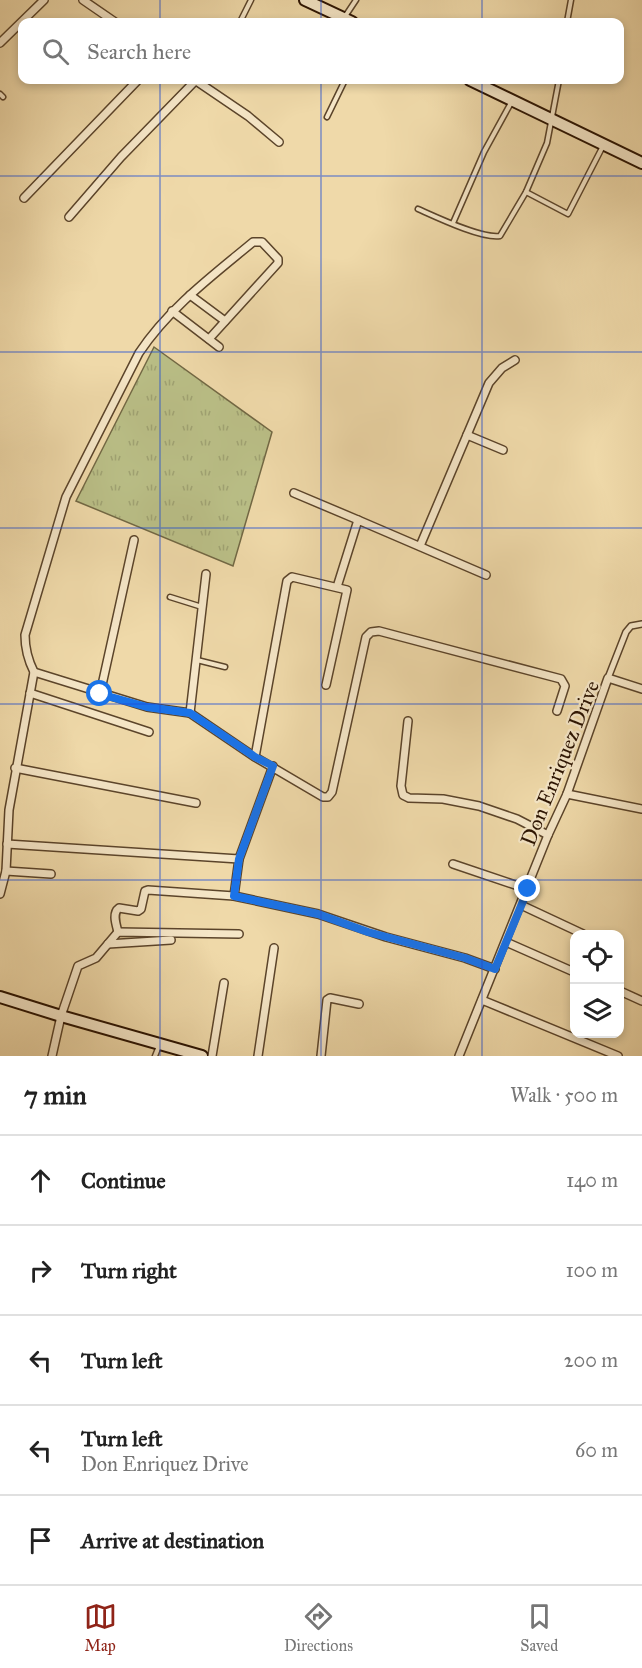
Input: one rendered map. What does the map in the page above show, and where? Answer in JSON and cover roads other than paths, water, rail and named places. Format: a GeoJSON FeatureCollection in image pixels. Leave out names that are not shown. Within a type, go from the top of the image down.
{"type":"FeatureCollection","features":[{"type":"Feature","properties":{"kind":"main road"},"geometry":{"type":"LineString","coordinates":[[305,0],[344,18]]}},
{"type":"Feature","properties":{"kind":"main road"},"geometry":{"type":"LineString","coordinates":[[478,84],[642,162]]}},
{"type":"Feature","properties":{"kind":"main road"},"geometry":{"type":"LineString","coordinates":[[0,997],[61,1016],[157,1051],[202,1056]]}},
{"type":"Feature","properties":{"kind":"street"},"geometry":{"type":"LineString","coordinates":[[26,18],[44,0]]}},
{"type":"Feature","properties":{"kind":"street"},"geometry":{"type":"LineString","coordinates":[[83,0],[109,18]]}},
{"type":"Feature","properties":{"kind":"street"},"geometry":{"type":"LineString","coordinates":[[0,44],[18,26]]}},
{"type":"Feature","properties":{"kind":"street"},"geometry":{"type":"LineString","coordinates":[[24,198],[134,84]]}},
{"type":"Feature","properties":{"kind":"street"},"geometry":{"type":"LineString","coordinates":[[69,217],[121,157],[191,84]]}},
{"type":"Feature","properties":{"kind":"street"},"geometry":{"type":"LineString","coordinates":[[201,84],[248,116],[279,142]]}},
{"type":"Feature","properties":{"kind":"street"},"geometry":{"type":"LineString","coordinates":[[0,894],[6,871],[9,810],[15,768],[34,672],[25,646],[25,635],[66,497],[139,353],[151,336],[172,311],[190,295],[253,242],[262,242],[278,259],[278,264],[209,339]]}},
{"type":"Feature","properties":{"kind":"street"},"geometry":{"type":"LineString","coordinates":[[190,295],[225,321]]}},
{"type":"Feature","properties":{"kind":"street"},"geometry":{"type":"LineString","coordinates":[[172,311],[219,347]]}},
{"type":"Feature","properties":{"kind":"street"},"geometry":{"type":"LineString","coordinates":[[420,546],[489,383],[502,368],[515,360]]}},
{"type":"Feature","properties":{"kind":"street"},"geometry":{"type":"LineString","coordinates":[[466,435],[503,450]]}},
{"type":"Feature","properties":{"kind":"street"},"geometry":{"type":"LineString","coordinates":[[294,493],[486,575]]}},
{"type":"Feature","properties":{"kind":"street"},"geometry":{"type":"LineString","coordinates":[[337,587],[358,520]]}},
{"type":"Feature","properties":{"kind":"street"},"geometry":{"type":"LineString","coordinates":[[100,694],[134,540]]}},
{"type":"Feature","properties":{"kind":"street"},"geometry":{"type":"LineString","coordinates":[[190,713],[207,574]]}},
{"type":"Feature","properties":{"kind":"street"},"geometry":{"type":"LineString","coordinates":[[255,757],[287,581],[292,577],[345,588],[347,593],[326,685]]}},
{"type":"Feature","properties":{"kind":"street"},"geometry":{"type":"LineString","coordinates":[[608,678],[626,632],[631,626],[642,624]]}},
{"type":"Feature","properties":{"kind":"street"},"geometry":{"type":"LineString","coordinates":[[34,672],[147,707],[190,713],[255,757],[323,797],[331,795],[366,637],[371,632],[379,631],[561,679],[565,686],[557,711]]}},
{"type":"Feature","properties":{"kind":"street","name":"Don Enriquez Drive"},"geometry":{"type":"LineString","coordinates":[[459,1056],[548,835],[567,794],[608,678],[642,688]]}},
{"type":"Feature","properties":{"kind":"street"},"geometry":{"type":"LineString","coordinates":[[30,693],[149,732]]}},
{"type":"Feature","properties":{"kind":"street"},"geometry":{"type":"LineString","coordinates":[[408,721],[401,786],[403,795],[409,798],[443,800],[479,806],[517,819],[548,835]]}},
{"type":"Feature","properties":{"kind":"street"},"geometry":{"type":"LineString","coordinates":[[234,896],[239,859],[273,766]]}},
{"type":"Feature","properties":{"kind":"street"},"geometry":{"type":"LineString","coordinates":[[15,768],[196,803]]}},
{"type":"Feature","properties":{"kind":"street"},"geometry":{"type":"LineString","coordinates":[[567,794],[642,809]]}},
{"type":"Feature","properties":{"kind":"street"},"geometry":{"type":"LineString","coordinates":[[7,843],[239,859]]}},
{"type":"Feature","properties":{"kind":"street"},"geometry":{"type":"LineString","coordinates":[[453,864],[528,889]]}},
{"type":"Feature","properties":{"kind":"street"},"geometry":{"type":"LineString","coordinates":[[6,871],[51,874]]}},
{"type":"Feature","properties":{"kind":"street"},"geometry":{"type":"LineString","coordinates":[[52,1056],[61,1016],[78,966],[93,961],[117,932],[116,910],[119,908],[138,911],[141,909],[145,891],[148,890],[234,896],[318,914],[368,932],[465,958],[495,969]]}},
{"type":"Feature","properties":{"kind":"street"},"geometry":{"type":"LineString","coordinates":[[521,905],[575,930]]}},
{"type":"Feature","properties":{"kind":"street"},"geometry":{"type":"LineString","coordinates":[[117,932],[239,934]]}},
{"type":"Feature","properties":{"kind":"street"},"geometry":{"type":"LineString","coordinates":[[108,944],[171,940]]}},
{"type":"Feature","properties":{"kind":"street"},"geometry":{"type":"LineString","coordinates":[[506,942],[570,970]]}},
{"type":"Feature","properties":{"kind":"street"},"geometry":{"type":"LineString","coordinates":[[258,1056],[273,948]]}},
{"type":"Feature","properties":{"kind":"street"},"geometry":{"type":"LineString","coordinates":[[212,1056],[224,983]]}},
{"type":"Feature","properties":{"kind":"street"},"geometry":{"type":"LineString","coordinates":[[624,993],[642,1001]]}},
{"type":"Feature","properties":{"kind":"street"},"geometry":{"type":"LineString","coordinates":[[321,1056],[327,1000],[330,998],[359,1004]]}},
{"type":"Feature","properties":{"kind":"street"},"geometry":{"type":"LineString","coordinates":[[482,1000],[618,1056]]}},
{"type":"Feature","properties":{"kind":"lane"},"geometry":{"type":"LineString","coordinates":[[242,18],[250,0]]}},
{"type":"Feature","properties":{"kind":"lane"},"geometry":{"type":"LineString","coordinates":[[349,18],[356,0]]}},
{"type":"Feature","properties":{"kind":"lane"},"geometry":{"type":"LineString","coordinates":[[568,18],[571,0]]}},
{"type":"Feature","properties":{"kind":"lane"},"geometry":{"type":"LineString","coordinates":[[327,117],[343,84]]}},
{"type":"Feature","properties":{"kind":"lane"},"geometry":{"type":"LineString","coordinates":[[418,209],[494,237],[500,236],[526,192],[548,143],[558,84]]}},
{"type":"Feature","properties":{"kind":"lane"},"geometry":{"type":"LineString","coordinates":[[453,223],[484,152],[512,100]]}},
{"type":"Feature","properties":{"kind":"lane"},"geometry":{"type":"LineString","coordinates":[[526,192],[568,214],[603,145]]}},
{"type":"Feature","properties":{"kind":"lane"},"geometry":{"type":"LineString","coordinates":[[170,597],[202,607]]}},
{"type":"Feature","properties":{"kind":"lane"},"geometry":{"type":"LineString","coordinates":[[196,660],[225,668]]}}]}
